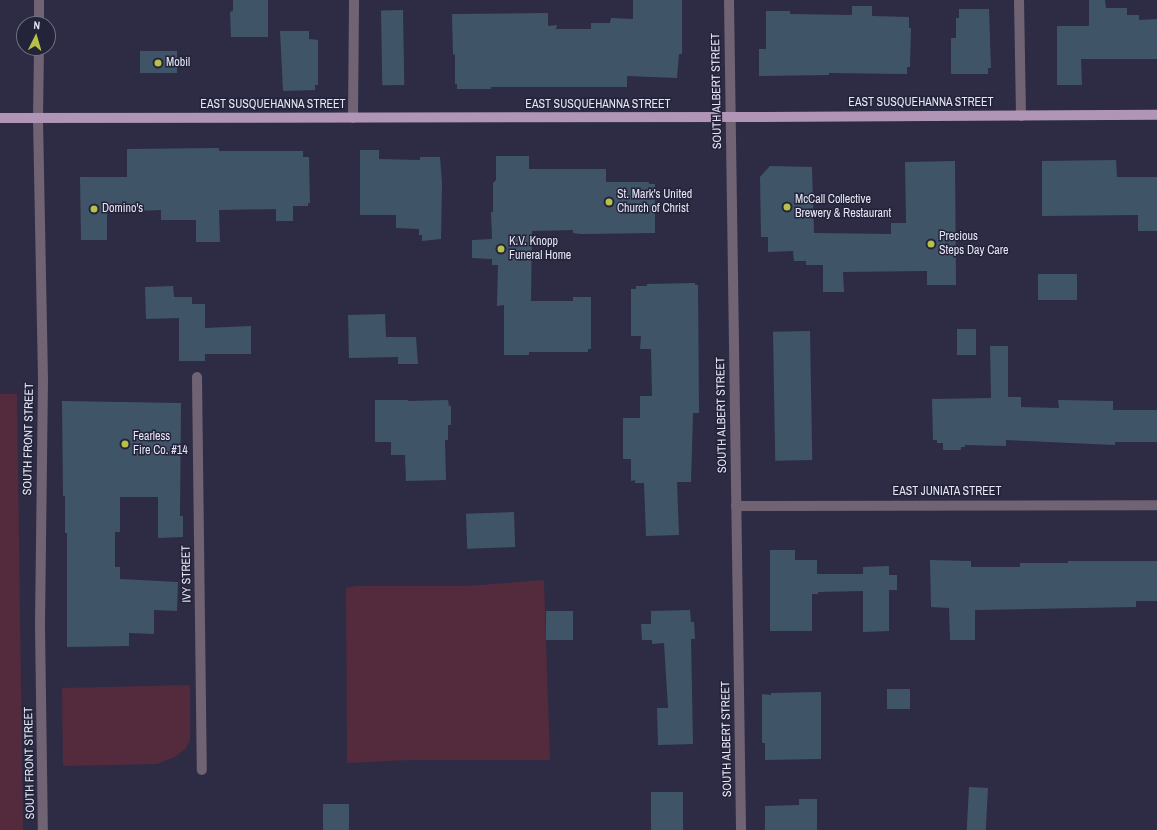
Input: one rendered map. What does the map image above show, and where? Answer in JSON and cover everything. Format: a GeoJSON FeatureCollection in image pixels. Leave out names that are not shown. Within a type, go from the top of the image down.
{"type":"FeatureCollection","features":[{"type":"Feature","properties":{"kind":"main road","name":"EAST SUSQUEHANNA STREET"},"geometry":{"type":"LineString","coordinates":[[0,118],[1157,115]]}},
{"type":"Feature","properties":{"kind":"street"},"geometry":{"type":"LineString","coordinates":[[39,0],[39,16]]}},
{"type":"Feature","properties":{"kind":"street"},"geometry":{"type":"LineString","coordinates":[[353,118],[354,0]]}},
{"type":"Feature","properties":{"kind":"street","name":"SOUTH ALBERT STREET"},"geometry":{"type":"LineString","coordinates":[[729,0],[741,830]]}},
{"type":"Feature","properties":{"kind":"street"},"geometry":{"type":"LineString","coordinates":[[1019,0],[1021,116]]}},
{"type":"Feature","properties":{"kind":"street","name":"SOUTH FRONT STREET"},"geometry":{"type":"LineString","coordinates":[[39,56],[38,119],[43,379],[40,625],[43,830]]}},
{"type":"Feature","properties":{"kind":"street","name":"IVY STREET"},"geometry":{"type":"LineString","coordinates":[[197,377],[202,770]]}},
{"type":"Feature","properties":{"kind":"street","name":"EAST JUNIATA STREET"},"geometry":{"type":"LineString","coordinates":[[736,506],[1157,505]]}},
{"type":"Feature","properties":{"kind":"shaded area"},"geometry":{"type":"Polygon","coordinates":[[[0,394],[17,394],[23,830],[0,830],[0,394]]]}},
{"type":"Feature","properties":{"kind":"shaded area"},"geometry":{"type":"Polygon","coordinates":[[[544,580],[550,760],[410,760],[347,763],[346,588],[356,586],[467,586],[544,580]]]}},
{"type":"Feature","properties":{"kind":"shaded area"},"geometry":{"type":"Polygon","coordinates":[[[190,685],[190,741],[186,748],[175,757],[157,764],[63,766],[62,688],[190,685]]]}},
{"type":"Feature","properties":{"kind":"building"},"geometry":{"type":"Polygon","coordinates":[[[233,0],[268,0],[268,37],[231,37],[230,12],[233,11],[233,0]]]}},
{"type":"Feature","properties":{"kind":"building"},"geometry":{"type":"Polygon","coordinates":[[[633,0],[682,0],[682,54],[679,54],[677,78],[627,76],[627,87],[491,87],[491,89],[457,89],[457,84],[455,84],[455,54],[453,55],[452,14],[548,13],[548,26],[557,25],[556,29],[591,29],[591,23],[610,23],[611,18],[633,19],[633,0]]]}},
{"type":"Feature","properties":{"kind":"building"},"geometry":{"type":"Polygon","coordinates":[[[1089,0],[1105,0],[1106,8],[1127,8],[1127,15],[1139,15],[1139,20],[1157,19],[1157,59],[1081,59],[1082,85],[1057,85],[1057,26],[1089,26],[1089,0]]]}},
{"type":"Feature","properties":{"kind":"building"},"geometry":{"type":"Polygon","coordinates":[[[852,6],[872,6],[872,16],[909,17],[909,28],[911,28],[910,67],[907,67],[907,74],[829,73],[829,75],[759,76],[759,49],[766,49],[766,11],[790,11],[790,14],[852,15],[852,6]]]}},
{"type":"Feature","properties":{"kind":"building"},"geometry":{"type":"Polygon","coordinates":[[[959,9],[989,9],[991,68],[988,68],[988,74],[951,74],[951,38],[956,38],[956,18],[959,18],[959,9]]]}},
{"type":"Feature","properties":{"kind":"building"},"geometry":{"type":"Polygon","coordinates":[[[381,10],[403,10],[404,85],[382,85],[381,10]]]}},
{"type":"Feature","properties":{"kind":"building"},"geometry":{"type":"Polygon","coordinates":[[[280,31],[309,31],[309,39],[318,40],[318,85],[315,85],[315,90],[283,91],[280,31]]]}},
{"type":"Feature","properties":{"kind":"building","name":"Mobil"},"geometry":{"type":"Polygon","coordinates":[[[140,51],[177,51],[177,73],[140,73],[140,51]]]}},
{"type":"Feature","properties":{"kind":"building"},"geometry":{"type":"Polygon","coordinates":[[[219,148],[219,151],[303,151],[303,157],[309,157],[310,203],[308,203],[308,206],[293,206],[293,221],[276,221],[276,209],[219,210],[220,242],[196,242],[196,220],[161,220],[161,210],[107,212],[107,240],[81,240],[80,177],[127,177],[127,149],[219,148]]]}},
{"type":"Feature","properties":{"kind":"building"},"geometry":{"type":"Polygon","coordinates":[[[360,150],[379,150],[379,159],[420,160],[420,157],[440,157],[442,183],[441,239],[422,241],[422,235],[419,235],[419,229],[396,228],[396,215],[360,215],[360,150]]]}},
{"type":"Feature","properties":{"kind":"building"},"geometry":{"type":"Polygon","coordinates":[[[496,156],[529,156],[529,169],[606,169],[606,182],[649,182],[649,184],[655,184],[655,233],[581,234],[573,233],[573,230],[532,231],[531,301],[573,301],[573,297],[591,297],[591,349],[588,349],[588,352],[529,352],[529,355],[504,355],[504,305],[497,306],[498,265],[492,265],[492,259],[472,258],[472,240],[492,239],[491,212],[493,212],[493,183],[496,180],[496,156]]]}},
{"type":"Feature","properties":{"kind":"building"},"geometry":{"type":"Polygon","coordinates":[[[1116,160],[1117,177],[1157,177],[1157,231],[1138,231],[1138,215],[1042,216],[1042,161],[1116,160]]]}},
{"type":"Feature","properties":{"kind":"building"},"geometry":{"type":"Polygon","coordinates":[[[955,161],[956,285],[927,285],[927,271],[843,272],[844,292],[823,292],[823,265],[806,265],[806,261],[794,261],[793,251],[768,252],[768,237],[761,237],[760,177],[770,166],[812,167],[814,233],[891,234],[891,223],[906,223],[905,162],[955,161]]]}},
{"type":"Feature","properties":{"kind":"building"},"geometry":{"type":"Polygon","coordinates":[[[1038,274],[1077,274],[1077,300],[1038,300],[1038,274]]]}},
{"type":"Feature","properties":{"kind":"building"},"geometry":{"type":"Polygon","coordinates":[[[695,283],[695,285],[698,285],[699,413],[693,413],[691,482],[677,482],[679,535],[646,536],[644,483],[635,483],[635,480],[631,481],[631,459],[623,459],[623,418],[640,418],[640,396],[652,396],[651,349],[640,349],[641,336],[631,336],[631,289],[636,289],[636,286],[647,286],[647,284],[695,283]]]}},
{"type":"Feature","properties":{"kind":"building"},"geometry":{"type":"Polygon","coordinates":[[[173,286],[174,297],[192,297],[192,304],[205,304],[205,328],[251,326],[251,354],[205,354],[205,361],[179,361],[179,318],[146,319],[145,287],[173,286]]]}},
{"type":"Feature","properties":{"kind":"building"},"geometry":{"type":"Polygon","coordinates":[[[385,314],[386,337],[416,337],[418,364],[398,364],[398,357],[349,358],[348,315],[385,314]]]}},
{"type":"Feature","properties":{"kind":"building"},"geometry":{"type":"Polygon","coordinates":[[[957,329],[976,329],[976,355],[957,355],[957,329]]]}},
{"type":"Feature","properties":{"kind":"building"},"geometry":{"type":"Polygon","coordinates":[[[810,331],[812,460],[775,461],[773,332],[810,331]]]}},
{"type":"Feature","properties":{"kind":"building"},"geometry":{"type":"Polygon","coordinates":[[[990,346],[1008,346],[1008,397],[1021,397],[1021,407],[1059,408],[1058,400],[1113,401],[1113,410],[1157,410],[1157,442],[1115,442],[1115,445],[1006,440],[1006,446],[965,445],[965,447],[961,447],[961,450],[943,450],[943,443],[937,443],[937,440],[933,440],[932,399],[991,398],[990,346]]]}},
{"type":"Feature","properties":{"kind":"building"},"geometry":{"type":"Polygon","coordinates":[[[375,400],[448,400],[449,406],[451,406],[451,425],[448,425],[448,440],[445,440],[446,480],[406,481],[405,455],[391,455],[391,442],[375,442],[375,400]]]}},
{"type":"Feature","properties":{"kind":"building"},"geometry":{"type":"Polygon","coordinates":[[[62,401],[181,403],[180,516],[183,516],[183,537],[158,538],[158,497],[120,497],[120,532],[115,532],[115,567],[120,567],[120,579],[178,582],[177,611],[154,610],[154,634],[129,633],[129,646],[67,647],[67,533],[65,533],[65,496],[63,496],[62,401]]]}},
{"type":"Feature","properties":{"kind":"building"},"geometry":{"type":"Polygon","coordinates":[[[514,512],[515,547],[467,549],[466,514],[514,512]]]}},
{"type":"Feature","properties":{"kind":"building"},"geometry":{"type":"Polygon","coordinates":[[[770,550],[795,550],[795,560],[817,560],[817,574],[863,574],[863,567],[889,566],[889,575],[897,575],[897,590],[889,590],[889,631],[863,632],[863,591],[818,592],[818,594],[812,594],[812,631],[770,631],[770,550]]]}},
{"type":"Feature","properties":{"kind":"building"},"geometry":{"type":"Polygon","coordinates":[[[930,560],[971,561],[971,567],[1020,567],[1020,563],[1068,563],[1068,561],[1157,561],[1157,601],[1136,601],[1136,607],[975,610],[975,640],[950,640],[949,608],[931,607],[930,560]]]}},
{"type":"Feature","properties":{"kind":"building"},"geometry":{"type":"Polygon","coordinates":[[[690,610],[691,622],[694,622],[695,639],[691,639],[693,744],[658,745],[657,708],[668,708],[664,643],[652,644],[652,640],[642,640],[641,624],[651,624],[651,611],[690,610]]]}},
{"type":"Feature","properties":{"kind":"building"},"geometry":{"type":"Polygon","coordinates":[[[546,611],[573,611],[573,640],[546,640],[546,611]]]}},
{"type":"Feature","properties":{"kind":"building"},"geometry":{"type":"Polygon","coordinates":[[[887,689],[910,689],[910,709],[887,709],[887,689]]]}},
{"type":"Feature","properties":{"kind":"building"},"geometry":{"type":"Polygon","coordinates":[[[821,692],[821,759],[765,760],[765,743],[762,743],[762,694],[771,695],[771,693],[821,692]]]}},
{"type":"Feature","properties":{"kind":"building"},"geometry":{"type":"Polygon","coordinates":[[[969,787],[988,788],[986,830],[967,830],[969,787]]]}},
{"type":"Feature","properties":{"kind":"building"},"geometry":{"type":"Polygon","coordinates":[[[651,792],[683,792],[683,830],[651,830],[651,792]]]}},
{"type":"Feature","properties":{"kind":"building"},"geometry":{"type":"Polygon","coordinates":[[[799,799],[817,799],[817,830],[765,830],[765,806],[799,805],[799,799]]]}},
{"type":"Feature","properties":{"kind":"building"},"geometry":{"type":"Polygon","coordinates":[[[323,804],[349,804],[349,830],[323,830],[323,804]]]}},
{"type":"Feature","properties":{"kind":"place","name":"Mobil"},"geometry":{"type":"Point","coordinates":[158,63]}},
{"type":"Feature","properties":{"kind":"place","name":"St. Mark's United Church of Christ"},"geometry":{"type":"Point","coordinates":[609,202]}},
{"type":"Feature","properties":{"kind":"place","name":"McCall Collective Brewery & Restaurant"},"geometry":{"type":"Point","coordinates":[787,207]}},
{"type":"Feature","properties":{"kind":"place","name":"Domino's"},"geometry":{"type":"Point","coordinates":[94,209]}},
{"type":"Feature","properties":{"kind":"place","name":"Precious Steps Day Care"},"geometry":{"type":"Point","coordinates":[931,244]}},
{"type":"Feature","properties":{"kind":"place","name":"K.V. Knopp Funeral Home"},"geometry":{"type":"Point","coordinates":[501,249]}},
{"type":"Feature","properties":{"kind":"place","name":"Fearless Fire Co. #14"},"geometry":{"type":"Point","coordinates":[125,444]}}]}
